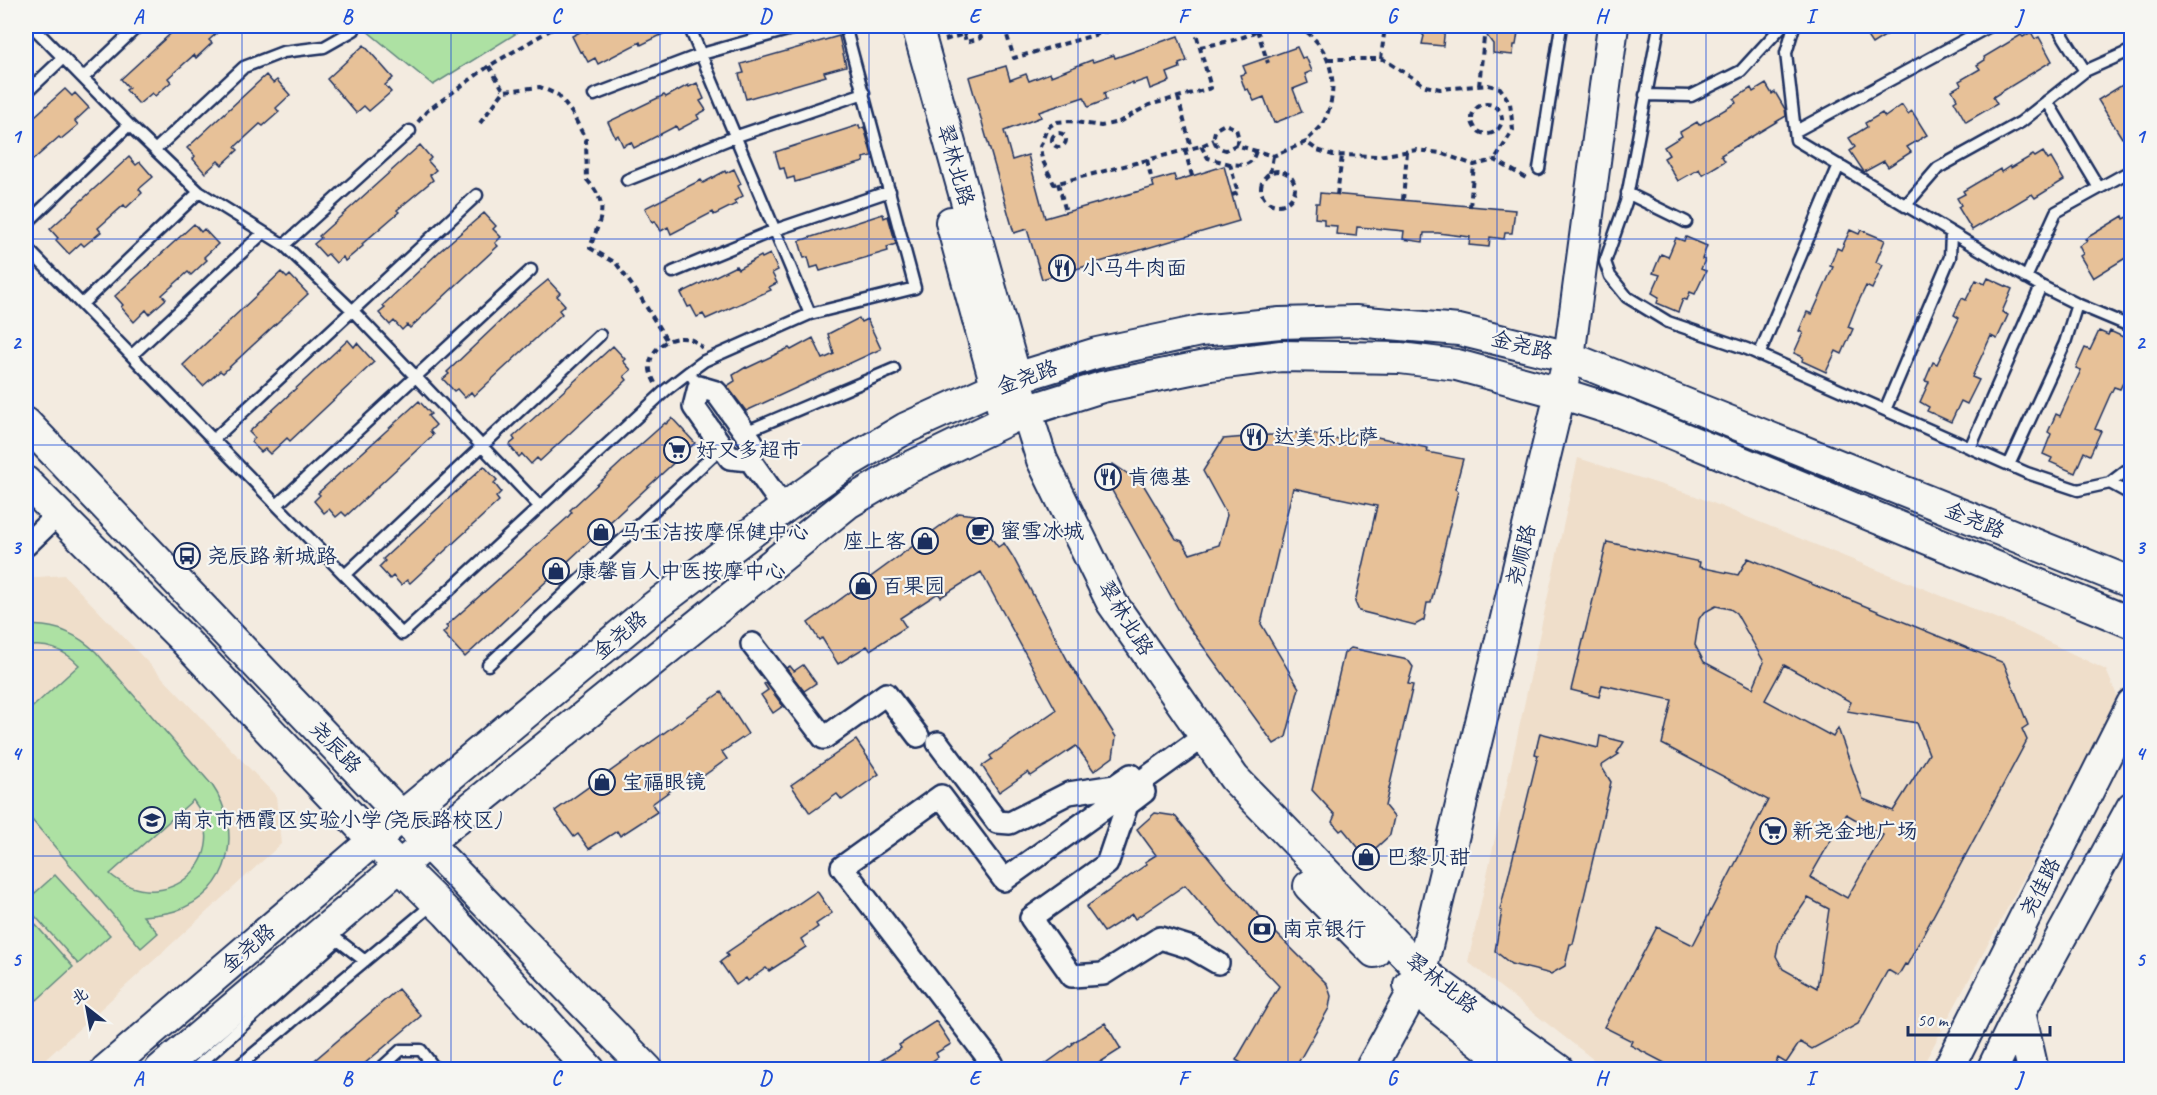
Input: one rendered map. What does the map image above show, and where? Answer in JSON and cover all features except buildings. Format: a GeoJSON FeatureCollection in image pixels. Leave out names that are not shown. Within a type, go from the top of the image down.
{"type":"FeatureCollection","features":[{"type":"Feature","properties":{"kind":"main road","name":"翠林北路"},"geometry":{"type":"LineString","coordinates":[[895,26],[1006,383],[1053,525],[1102,617],[1234,804],[1342,921],[1417,980],[1515,1070]]}},
{"type":"Feature","properties":{"kind":"main road","name":"翠林北路"},"geometry":{"type":"LineString","coordinates":[[917,26],[1006,383]]}},
{"type":"Feature","properties":{"kind":"main road","name":"尧顺路"},"geometry":{"type":"LineString","coordinates":[[1370,1070],[1417,980],[1569,357],[1612,26]]}},
{"type":"Feature","properties":{"kind":"main road","name":"金尧路"},"geometry":{"type":"LineString","coordinates":[[106,1070],[402,816],[651,609],[784,508],[850,461],[906,428],[1006,383],[1097,353],[1200,331],[1280,323],[1355,321],[1459,330],[1569,357],[2132,583]]}},
{"type":"Feature","properties":{"kind":"main road","name":"金尧路"},"geometry":{"type":"LineString","coordinates":[[159,1070],[427,843],[848,503],[906,470],[1017,416],[1102,387],[1210,365],[1281,356],[1401,358],[1445,363],[1560,393],[1620,412],[2132,623]]}},
{"type":"Feature","properties":{"kind":"main road","name":"翠林北路"},"geometry":{"type":"LineString","coordinates":[[1017,416],[1042,460],[1113,603],[1241,786],[1417,980],[1559,1070]]}},
{"type":"Feature","properties":{"kind":"main road","name":"尧辰路"},"geometry":{"type":"LineString","coordinates":[[26,423],[427,843],[648,1070]]}},
{"type":"Feature","properties":{"kind":"main road","name":"尧辰路"},"geometry":{"type":"LineString","coordinates":[[26,482],[184,640],[374,841],[436,901],[590,1070]]}},
{"type":"Feature","properties":{"kind":"main road","name":"尧佳路"},"geometry":{"type":"LineString","coordinates":[[1948,1070],[2132,704]]}},
{"type":"Feature","properties":{"kind":"main road","name":"尧佳路"},"geometry":{"type":"LineString","coordinates":[[1992,1070],[2020,1012],[2132,807]]}},
{"type":"Feature","properties":{"kind":"main road"},"geometry":{"type":"LineString","coordinates":[[2020,1012],[2033,1070]]}},
{"type":"Feature","properties":{"kind":"street"},"geometry":{"type":"LineString","coordinates":[[750,460],[730,458],[722,447],[694,407],[694,380],[717,392],[752,442],[750,460],[784,508]]}},
{"type":"Feature","properties":{"kind":"street"},"geometry":{"type":"LineString","coordinates":[[26,545],[57,515]]}},
{"type":"Feature","properties":{"kind":"street"},"geometry":{"type":"LineString","coordinates":[[753,644],[824,738],[886,694],[928,739],[997,822],[1010,823],[1069,793],[1115,786],[1192,745]]}},
{"type":"Feature","properties":{"kind":"street"},"geometry":{"type":"LineString","coordinates":[[1192,745],[1127,805],[1107,864],[1031,918],[1072,976],[1104,975],[1160,938],[1192,948],[1218,963]]}},
{"type":"Feature","properties":{"kind":"street"},"geometry":{"type":"LineString","coordinates":[[983,1070],[992,1063],[842,867],[941,796],[1004,880],[1192,745]]}},
{"type":"Feature","properties":{"kind":"lane"},"geometry":{"type":"LineString","coordinates":[[32,26],[129,125],[199,192],[284,245],[352,310],[539,506]]}},
{"type":"Feature","properties":{"kind":"lane"},"geometry":{"type":"LineString","coordinates":[[83,78],[138,26]]}},
{"type":"Feature","properties":{"kind":"lane"},"geometry":{"type":"LineString","coordinates":[[689,26],[810,314]]}},
{"type":"Feature","properties":{"kind":"lane"},"geometry":{"type":"LineString","coordinates":[[594,96],[702,54],[802,26]]}},
{"type":"Feature","properties":{"kind":"lane"},"geometry":{"type":"LineString","coordinates":[[26,246],[402,634],[666,390],[694,380],[704,361],[810,314],[915,288],[844,26]]}},
{"type":"Feature","properties":{"kind":"lane"},"geometry":{"type":"LineString","coordinates":[[1539,169],[1561,26]]}},
{"type":"Feature","properties":{"kind":"lane"},"geometry":{"type":"LineString","coordinates":[[1659,26],[1627,193],[1605,262],[1610,276],[1627,297],[1668,322],[1759,355],[2009,465],[2078,490],[2110,483],[2132,466]]}},
{"type":"Feature","properties":{"kind":"lane"},"geometry":{"type":"LineString","coordinates":[[1645,95],[1691,96],[1741,71],[1782,26]]}},
{"type":"Feature","properties":{"kind":"lane"},"geometry":{"type":"LineString","coordinates":[[1794,26],[1786,53],[1796,140],[2026,278],[2077,304],[2132,327]]}},
{"type":"Feature","properties":{"kind":"lane"},"geometry":{"type":"LineString","coordinates":[[1796,131],[1976,29],[1990,26]]}},
{"type":"Feature","properties":{"kind":"lane"},"geometry":{"type":"LineString","coordinates":[[2057,26],[2085,71]]}},
{"type":"Feature","properties":{"kind":"lane"},"geometry":{"type":"LineString","coordinates":[[155,150],[244,67],[283,52],[324,47],[354,30]]}},
{"type":"Feature","properties":{"kind":"lane"},"geometry":{"type":"LineString","coordinates":[[1905,206],[1938,168],[2021,122],[2085,71],[2132,50]]}},
{"type":"Feature","properties":{"kind":"lane"},"geometry":{"type":"LineString","coordinates":[[26,93],[63,58]]}},
{"type":"Feature","properties":{"kind":"lane"},"geometry":{"type":"LineString","coordinates":[[627,180],[737,136],[864,93]]}},
{"type":"Feature","properties":{"kind":"lane"},"geometry":{"type":"LineString","coordinates":[[2047,101],[2099,188]]}},
{"type":"Feature","properties":{"kind":"lane"},"geometry":{"type":"LineString","coordinates":[[26,224],[129,125]]}},
{"type":"Feature","properties":{"kind":"lane"},"geometry":{"type":"LineString","coordinates":[[284,245],[410,131]]}},
{"type":"Feature","properties":{"kind":"lane"},"geometry":{"type":"LineString","coordinates":[[1759,355],[1839,165]]}},
{"type":"Feature","properties":{"kind":"lane"},"geometry":{"type":"LineString","coordinates":[[2026,278],[2056,212],[2132,170]]}},
{"type":"Feature","properties":{"kind":"lane"},"geometry":{"type":"LineString","coordinates":[[673,272],[775,230],[890,191]]}},
{"type":"Feature","properties":{"kind":"lane"},"geometry":{"type":"LineString","coordinates":[[82,304],[199,192]]}},
{"type":"Feature","properties":{"kind":"lane"},"geometry":{"type":"LineString","coordinates":[[1627,193],[1686,222]]}},
{"type":"Feature","properties":{"kind":"lane"},"geometry":{"type":"LineString","coordinates":[[213,440],[477,195]]}},
{"type":"Feature","properties":{"kind":"lane"},"geometry":{"type":"LineString","coordinates":[[132,355],[262,233]]}},
{"type":"Feature","properties":{"kind":"lane"},"geometry":{"type":"LineString","coordinates":[[1885,410],[1950,257],[1952,234]]}},
{"type":"Feature","properties":{"kind":"lane"},"geometry":{"type":"LineString","coordinates":[[278,504],[531,270]]}},
{"type":"Feature","properties":{"kind":"lane"},"geometry":{"type":"LineString","coordinates":[[1970,448],[2041,286]]}},
{"type":"Feature","properties":{"kind":"lane"},"geometry":{"type":"LineString","coordinates":[[2009,465],[2065,343],[2077,304]]}},
{"type":"Feature","properties":{"kind":"lane"},"geometry":{"type":"LineString","coordinates":[[345,575],[600,335]]}},
{"type":"Feature","properties":{"kind":"lane"},"geometry":{"type":"LineString","coordinates":[[745,432],[894,369]]}},
{"type":"Feature","properties":{"kind":"lane"},"geometry":{"type":"LineString","coordinates":[[488,665],[722,447]]}},
{"type":"Feature","properties":{"kind":"lane"},"geometry":{"type":"LineString","coordinates":[[2110,483],[2132,495]]}},
{"type":"Feature","properties":{"kind":"lane"},"geometry":{"type":"LineString","coordinates":[[234,1070],[436,901]]}},
{"type":"Feature","properties":{"kind":"lane"},"geometry":{"type":"LineString","coordinates":[[193,1070],[338,940],[365,960]]}},
{"type":"Feature","properties":{"kind":"lane"},"geometry":{"type":"LineString","coordinates":[[379,1070],[401,1050],[421,1050],[436,1070]]}},
{"type":"Feature","properties":{"kind":"path"},"geometry":{"type":"LineString","coordinates":[[964,34],[966,42],[981,38],[978,27],[988,26]]}},
{"type":"Feature","properties":{"kind":"path"},"geometry":{"type":"LineString","coordinates":[[1004,26],[1014,58],[1126,26]]}},
{"type":"Feature","properties":{"kind":"path"},"geometry":{"type":"LineString","coordinates":[[1194,26],[1211,88],[1149,105],[1119,122],[1101,126],[1069,121],[1056,122],[1047,128],[1040,147],[1042,159],[1054,184],[1201,146],[1214,140]]}},
{"type":"Feature","properties":{"kind":"path"},"geometry":{"type":"LineString","coordinates":[[1200,48],[1240,37],[1261,26]]}},
{"type":"Feature","properties":{"kind":"path"},"geometry":{"type":"LineString","coordinates":[[1236,145],[1238,134],[1231,125],[1220,126],[1213,135],[1216,146],[1226,150],[1236,145],[1273,156],[1306,142],[1321,127],[1331,105],[1333,93],[1328,59],[1310,32],[1298,26]]}},
{"type":"Feature","properties":{"kind":"path"},"geometry":{"type":"LineString","coordinates":[[1381,59],[1386,26]]}},
{"type":"Feature","properties":{"kind":"path"},"geometry":{"type":"LineString","coordinates":[[1479,86],[1485,28]]}},
{"type":"Feature","properties":{"kind":"path"},"geometry":{"type":"LineString","coordinates":[[410,131],[427,111],[489,66],[552,29]]}},
{"type":"Feature","properties":{"kind":"path"},"geometry":{"type":"LineString","coordinates":[[1257,30],[1268,63]]}},
{"type":"Feature","properties":{"kind":"path"},"geometry":{"type":"LineString","coordinates":[[1328,59],[1381,59],[1403,70],[1426,86],[1440,89],[1488,85],[1500,88],[1510,103],[1513,130],[1495,160]]}},
{"type":"Feature","properties":{"kind":"path"},"geometry":{"type":"LineString","coordinates":[[489,66],[504,91]]}},
{"type":"Feature","properties":{"kind":"path"},"geometry":{"type":"LineString","coordinates":[[480,123],[504,91],[540,87],[558,95],[572,113],[586,141],[587,180],[598,192],[603,206],[590,248],[616,263],[667,341]]}},
{"type":"Feature","properties":{"kind":"path"},"geometry":{"type":"LineString","coordinates":[[1178,97],[1191,148]]}},
{"type":"Feature","properties":{"kind":"path"},"geometry":{"type":"LineString","coordinates":[[1485,104],[1497,107],[1503,117],[1500,129],[1489,135],[1478,132],[1472,122],[1475,110],[1485,104]]}},
{"type":"Feature","properties":{"kind":"path"},"geometry":{"type":"LineString","coordinates":[[1503,117],[1512,117]]}},
{"type":"Feature","properties":{"kind":"path"},"geometry":{"type":"LineString","coordinates":[[1046,132],[1053,137]]}},
{"type":"Feature","properties":{"kind":"path"},"geometry":{"type":"LineString","coordinates":[[1306,142],[1317,150],[1342,156],[1378,156],[1417,150],[1441,153],[1474,165],[1495,160],[1526,178],[1539,169]]}},
{"type":"Feature","properties":{"kind":"path"},"geometry":{"type":"LineString","coordinates":[[1201,146],[1208,158],[1230,164],[1248,164],[1253,160],[1256,151]]}},
{"type":"Feature","properties":{"kind":"path"},"geometry":{"type":"LineString","coordinates":[[1185,150],[1192,176]]}},
{"type":"Feature","properties":{"kind":"path"},"geometry":{"type":"LineString","coordinates":[[1403,200],[1407,152]]}},
{"type":"Feature","properties":{"kind":"path"},"geometry":{"type":"LineString","coordinates":[[1270,173],[1276,170],[1283,171],[1293,179],[1295,192],[1287,203],[1274,204],[1263,196],[1261,183],[1270,173],[1273,156]]}},
{"type":"Feature","properties":{"kind":"path"},"geometry":{"type":"LineString","coordinates":[[1337,195],[1342,156]]}},
{"type":"Feature","properties":{"kind":"path"},"geometry":{"type":"LineString","coordinates":[[1147,160],[1152,181]]}},
{"type":"Feature","properties":{"kind":"path"},"geometry":{"type":"LineString","coordinates":[[1230,164],[1238,193],[1232,195]]}},
{"type":"Feature","properties":{"kind":"path"},"geometry":{"type":"LineString","coordinates":[[1470,207],[1474,165]]}},
{"type":"Feature","properties":{"kind":"path"},"geometry":{"type":"LineString","coordinates":[[1058,183],[1066,212]]}},
{"type":"Feature","properties":{"kind":"path"},"geometry":{"type":"LineString","coordinates":[[666,390],[655,382],[650,369],[651,358],[667,341],[679,337],[690,339],[703,350],[704,361]]}},
{"type":"Feature","properties":{"kind":"shaded area","name":"新尧金地广场"},"geometry":{"type":"Polygon","coordinates":[[[1578,458],[1693,495],[2011,624],[2106,670],[2119,700],[1921,1069],[1611,1069],[1598,1063],[1468,962],[1578,458]]]}},
{"type":"Feature","properties":{"kind":"shaded area","name":"南京市栖霞区实验小学(尧辰路校区)"},"geometry":{"type":"Polygon","coordinates":[[[64,575],[276,796],[281,844],[35,1069],[26,1070],[26,578],[64,575]]]}},
{"type":"Feature","properties":{"kind":"green space"},"geometry":{"type":"Polygon","coordinates":[[[361,26],[528,26],[433,85],[361,26]]]}},
{"type":"Feature","properties":{"kind":"green space"},"geometry":{"type":"Polygon","coordinates":[[[36,625],[64,631],[88,645],[212,785],[222,803],[229,840],[227,858],[220,875],[209,890],[194,902],[175,911],[143,916],[158,933],[141,948],[26,813],[26,713],[79,665],[68,655],[55,649],[41,646],[26,647],[26,626],[36,625]],[[193,800],[110,874],[131,887],[152,890],[172,886],[189,876],[201,861],[206,842],[204,821],[193,800]]]}},
{"type":"Feature","properties":{"kind":"green space"},"geometry":{"type":"Polygon","coordinates":[[[55,875],[110,935],[78,964],[26,906],[26,901],[55,875]]]}},
{"type":"Feature","properties":{"kind":"green space"},"geometry":{"type":"Polygon","coordinates":[[[26,914],[73,967],[37,1000],[26,987],[26,914]]]}},
{"type":"Feature","properties":{"kind":"place","name":"小马牛肉面"},"geometry":{"type":"Point","coordinates":[1062,268]}},
{"type":"Feature","properties":{"kind":"place","name":"达美乐比萨"},"geometry":{"type":"Point","coordinates":[1254,437]}},
{"type":"Feature","properties":{"kind":"place","name":"好又多超市"},"geometry":{"type":"Point","coordinates":[677,450]}},
{"type":"Feature","properties":{"kind":"place","name":"肯德基"},"geometry":{"type":"Point","coordinates":[1108,477]}},
{"type":"Feature","properties":{"kind":"place","name":"蜜雪冰城"},"geometry":{"type":"Point","coordinates":[980,531]}},
{"type":"Feature","properties":{"kind":"place","name":"马玉洁按摩保健中心"},"geometry":{"type":"Point","coordinates":[601,532]}},
{"type":"Feature","properties":{"kind":"place","name":"座上客"},"geometry":{"type":"Point","coordinates":[925,541]}},
{"type":"Feature","properties":{"kind":"place","name":"尧辰路·新城路"},"geometry":{"type":"Point","coordinates":[187,556]}},
{"type":"Feature","properties":{"kind":"place","name":"康馨盲人中医按摩中心"},"geometry":{"type":"Point","coordinates":[556,571]}},
{"type":"Feature","properties":{"kind":"place","name":"百果园"},"geometry":{"type":"Point","coordinates":[863,586]}},
{"type":"Feature","properties":{"kind":"place","name":"宝福眼镜"},"geometry":{"type":"Point","coordinates":[602,782]}},
{"type":"Feature","properties":{"kind":"place","name":"南京市栖霞区实验小学(尧辰路校区)"},"geometry":{"type":"Point","coordinates":[152,820]}},
{"type":"Feature","properties":{"kind":"place","name":"新尧金地广场"},"geometry":{"type":"Point","coordinates":[1773,831]}},
{"type":"Feature","properties":{"kind":"place","name":"巴黎贝甜"},"geometry":{"type":"Point","coordinates":[1366,857]}},
{"type":"Feature","properties":{"kind":"place","name":"南京银行"},"geometry":{"type":"Point","coordinates":[1262,929]}}]}
